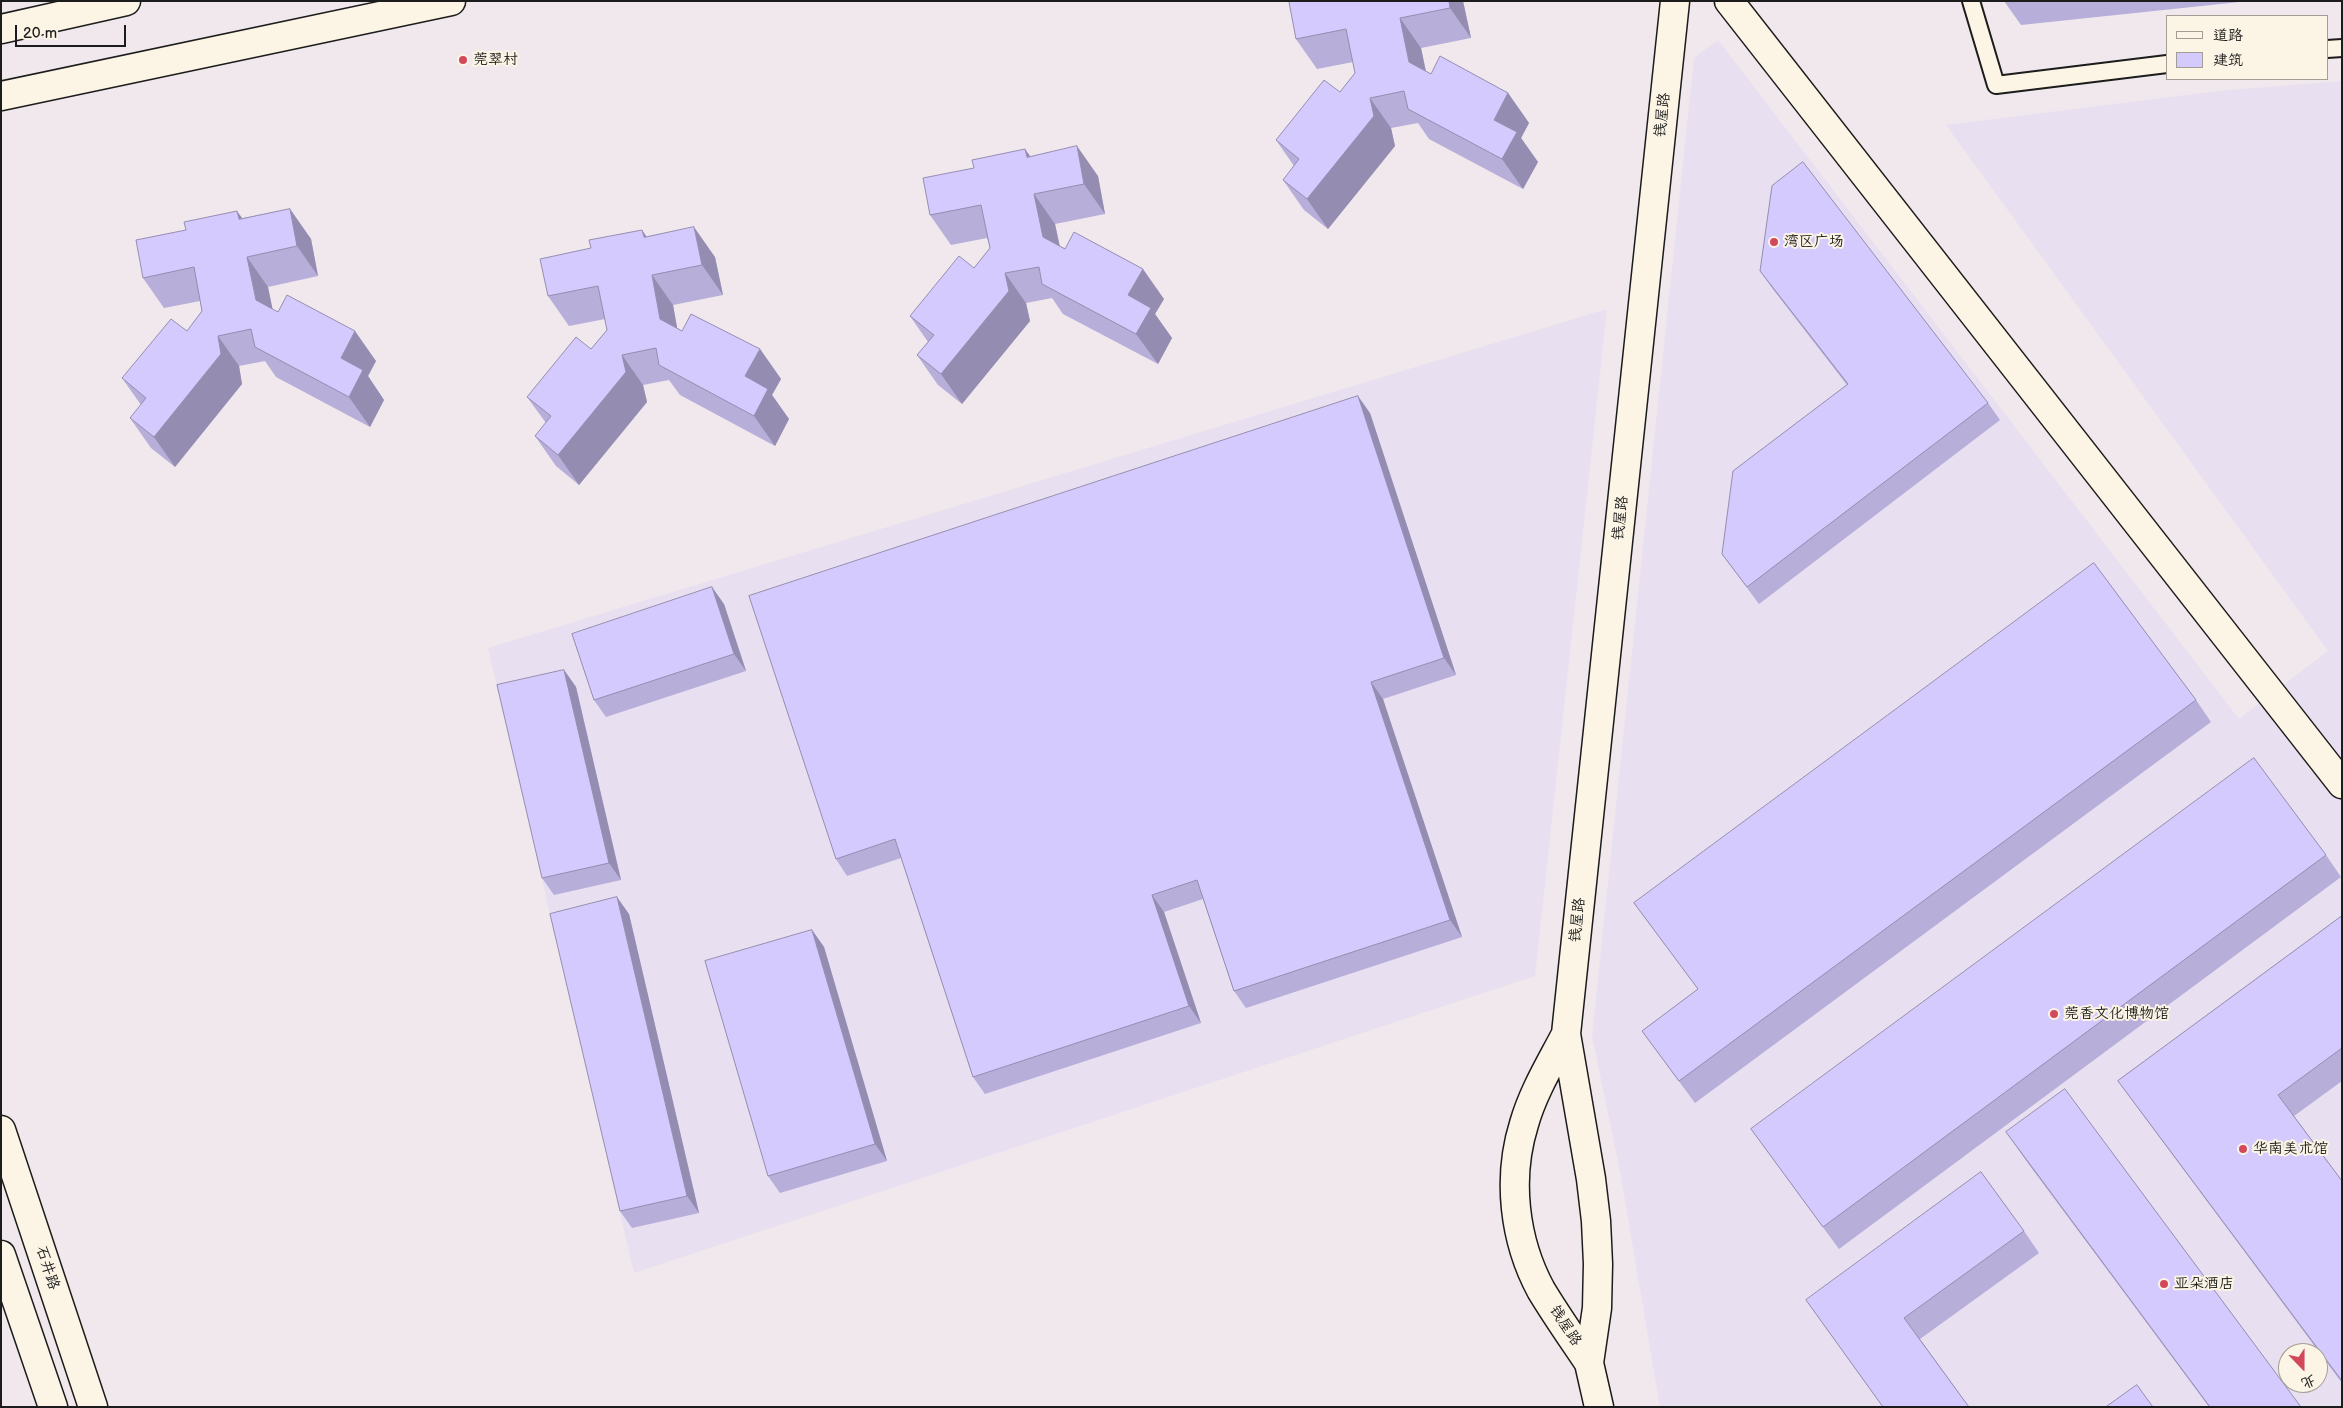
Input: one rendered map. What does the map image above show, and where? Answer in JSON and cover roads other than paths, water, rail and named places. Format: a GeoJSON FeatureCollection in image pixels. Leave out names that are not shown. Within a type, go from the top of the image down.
{"type":"FeatureCollection","features":[{"type":"Feature","properties":{"kind":"street"},"geometry":{"type":"LineString","coordinates":[[1,29],[126,1]]}},
{"type":"Feature","properties":{"kind":"street"},"geometry":{"type":"LineString","coordinates":[[1,96],[452,1]]}},
{"type":"Feature","properties":{"kind":"street","name":"钱屋路"},"geometry":{"type":"LineString","coordinates":[[1599,1407],[1590,1363],[1597,1308],[1598,1264],[1596,1221],[1591,1179],[1566,1034],[1675,1]]}},
{"type":"Feature","properties":{"kind":"street"},"geometry":{"type":"LineString","coordinates":[[1729,1],[2342,784]]}},
{"type":"Feature","properties":{"kind":"street","name":"钱屋路"},"geometry":{"type":"LineString","coordinates":[[1566,1034],[1536,1092],[1524,1124],[1517,1157],[1515,1192],[1518,1225],[1527,1259],[1541,1290],[1590,1363]]}},
{"type":"Feature","properties":{"kind":"street","name":"石井路"},"geometry":{"type":"LineString","coordinates":[[1,1130],[93,1407]]}},
{"type":"Feature","properties":{"kind":"street"},"geometry":{"type":"LineString","coordinates":[[1,1255],[52,1407]]}},
{"type":"Feature","properties":{"kind":"lane"},"geometry":{"type":"LineString","coordinates":[[1971,1],[1996,85],[2166,64]]}},
{"type":"Feature","properties":{"kind":"lane"},"geometry":{"type":"LineString","coordinates":[[2328,49],[2342,48]]}},
{"type":"Feature","properties":{"kind":"place","name":"莞翠村"},"geometry":{"type":"Point","coordinates":[463,60]}},
{"type":"Feature","properties":{"kind":"place","name":"湾区广场"},"geometry":{"type":"Point","coordinates":[1774,242]}},
{"type":"Feature","properties":{"kind":"place","name":"莞香文化博物馆"},"geometry":{"type":"Point","coordinates":[2054,1014]}},
{"type":"Feature","properties":{"kind":"place","name":"华南美术馆"},"geometry":{"type":"Point","coordinates":[2243,1149]}},
{"type":"Feature","properties":{"kind":"place","name":"亚朵酒店"},"geometry":{"type":"Point","coordinates":[2164,1284]}}]}
